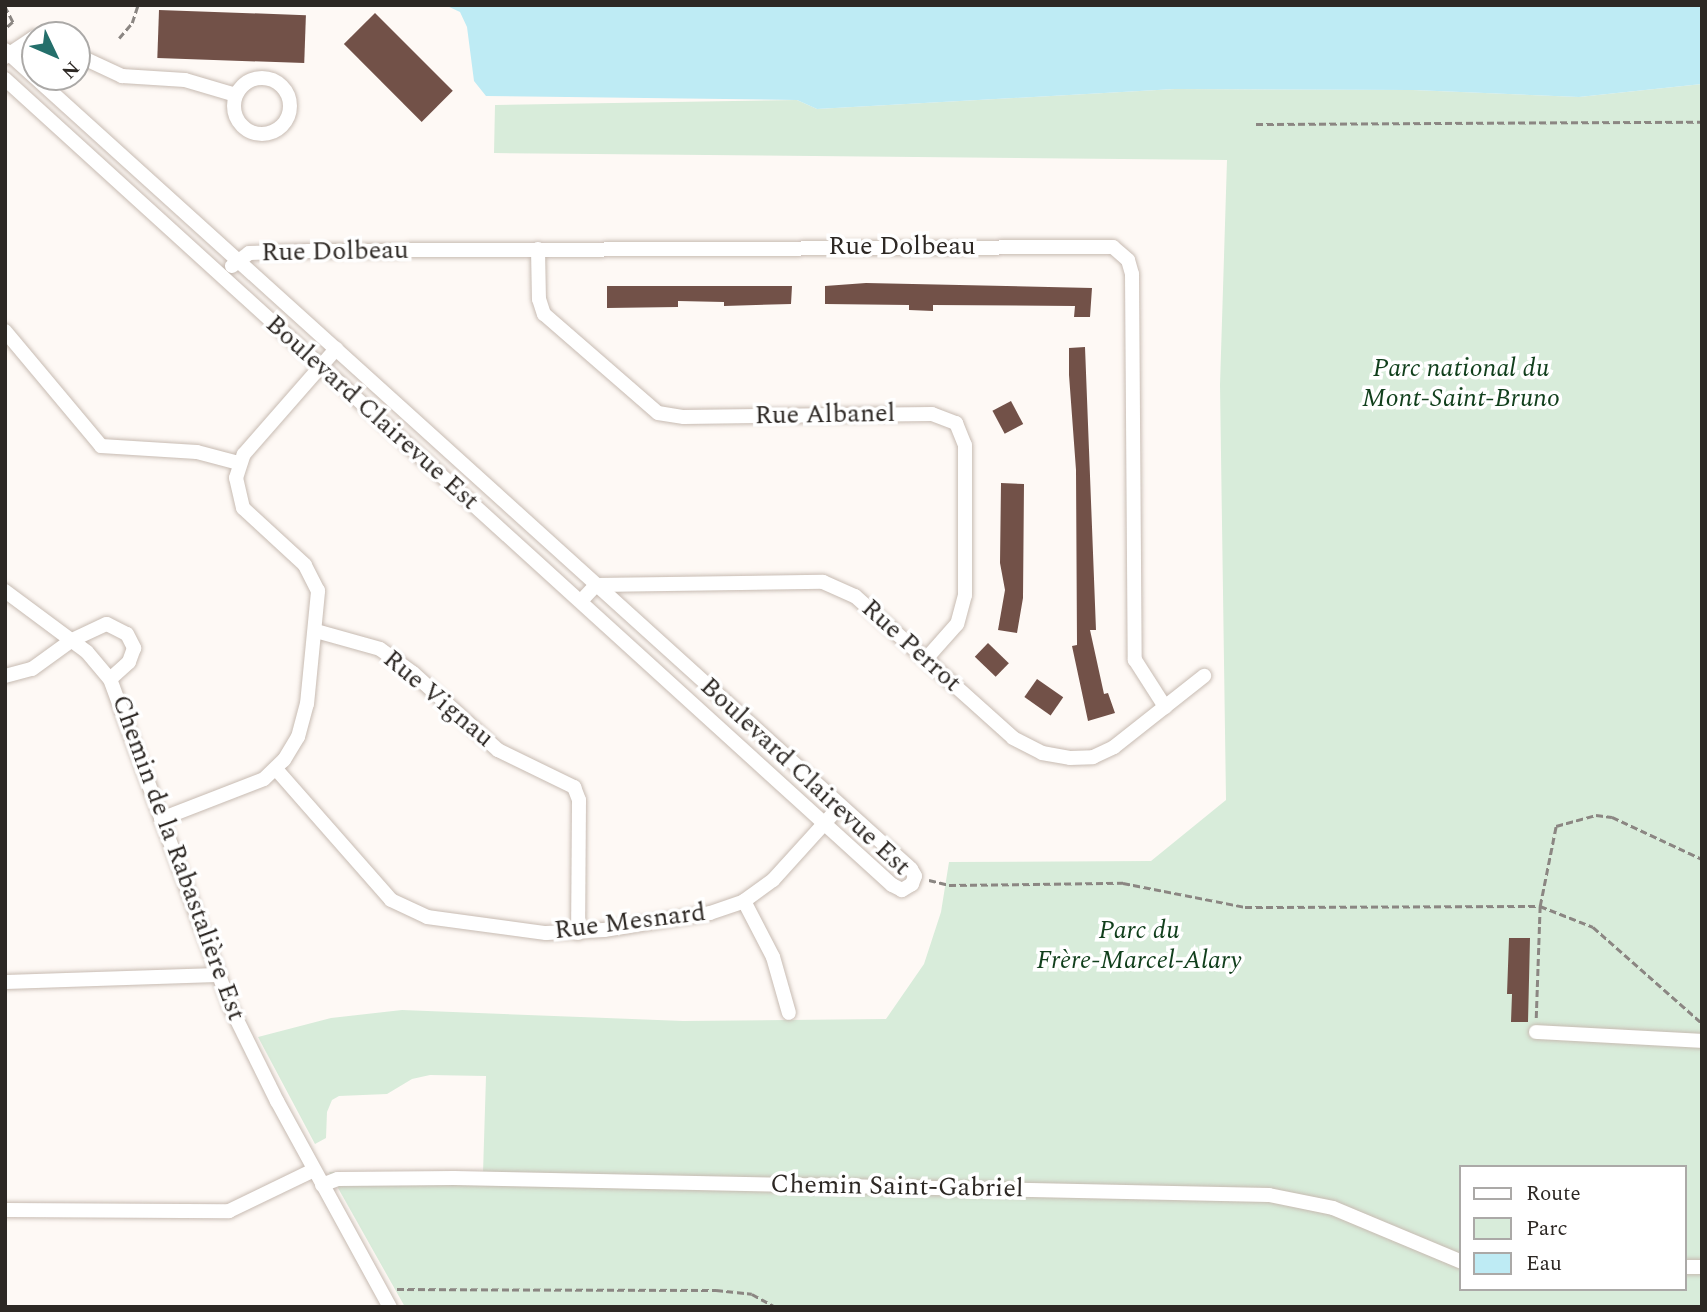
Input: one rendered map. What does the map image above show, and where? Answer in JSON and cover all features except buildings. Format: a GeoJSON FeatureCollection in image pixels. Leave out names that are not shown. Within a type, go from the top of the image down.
{"type":"FeatureCollection","features":[{"type":"Feature","properties":{"kind":"street","name":"Boulevard Clairevue Est"},"geometry":{"type":"LineString","coordinates":[[5,79],[897,888],[908,887],[915,876],[840,806],[7,53]]}},
{"type":"Feature","properties":{"kind":"street"},"geometry":{"type":"LineString","coordinates":[[91,62],[122,76],[186,80],[236,95]]}},
{"type":"Feature","properties":{"kind":"street","name":"Rue Dolbeau"},"geometry":{"type":"LineString","coordinates":[[223,277],[248,253],[1103,245],[1122,252],[1132,274],[1135,656],[1139,674],[1165,707]]}},
{"type":"Feature","properties":{"kind":"street","name":"Rue Albanel"},"geometry":{"type":"LineString","coordinates":[[538,249],[539,299],[544,314],[658,413],[934,414],[956,423],[965,445],[965,595],[957,624],[926,659]]}},
{"type":"Feature","properties":{"kind":"street"},"geometry":{"type":"LineString","coordinates":[[5,331],[101,446],[197,452],[239,463]]}},
{"type":"Feature","properties":{"kind":"street"},"geometry":{"type":"LineString","coordinates":[[161,819],[241,791],[275,769],[302,729],[319,598],[313,577],[243,508],[236,484],[239,463],[336,349]]}},
{"type":"Feature","properties":{"kind":"street","name":"Rue Perrot"},"geometry":{"type":"LineString","coordinates":[[596,585],[823,582],[855,596],[1013,738],[1042,753],[1093,757],[1114,747],[1204,676]]}},
{"type":"Feature","properties":{"kind":"street"},"geometry":{"type":"LineString","coordinates":[[581,601],[596,585]]}},
{"type":"Feature","properties":{"kind":"street","name":"Chemin de la Rabastalière Est"},"geometry":{"type":"LineString","coordinates":[[5,591],[72,640],[110,679],[126,711],[161,819],[218,975],[314,1170],[390,1307]]}},
{"type":"Feature","properties":{"kind":"street"},"geometry":{"type":"LineString","coordinates":[[5,676],[32,669],[72,640],[103,624],[115,625],[127,635],[133,656],[110,679]]}},
{"type":"Feature","properties":{"kind":"street","name":"Rue Vignau"},"geometry":{"type":"LineString","coordinates":[[316,631],[380,649],[413,673],[498,750],[574,787],[579,800],[578,933]]}},
{"type":"Feature","properties":{"kind":"street","name":"Rue Mesnard"},"geometry":{"type":"LineString","coordinates":[[275,769],[376,888],[400,906],[440,919],[578,933],[710,913],[744,901],[773,880],[840,806]]}},
{"type":"Feature","properties":{"kind":"street"},"geometry":{"type":"LineString","coordinates":[[744,901],[773,957],[789,1013]]}},
{"type":"Feature","properties":{"kind":"street"},"geometry":{"type":"LineString","coordinates":[[5,982],[218,975]]}},
{"type":"Feature","properties":{"kind":"street"},"geometry":{"type":"LineString","coordinates":[[1536,1032],[1702,1041]]}},
{"type":"Feature","properties":{"kind":"street"},"geometry":{"type":"LineString","coordinates":[[5,1210],[229,1211],[314,1170]]}},
{"type":"Feature","properties":{"kind":"street","name":"Chemin Saint-Gabriel"},"geometry":{"type":"LineString","coordinates":[[322,1185],[338,1179],[454,1178],[1269,1195],[1333,1208],[1458,1260]]}},
{"type":"Feature","properties":{"kind":"path"},"geometry":{"type":"LineString","coordinates":[[119,38],[132,23],[138,5]]}},
{"type":"Feature","properties":{"kind":"path"},"geometry":{"type":"LineString","coordinates":[[5,6],[13,22],[5,29],[10,34]]}},
{"type":"Feature","properties":{"kind":"path"},"geometry":{"type":"LineString","coordinates":[[1256,124],[1702,122]]}},
{"type":"Feature","properties":{"kind":"path"},"geometry":{"type":"LineString","coordinates":[[1536,1032],[1540,906],[1556,827],[1596,815],[1612,817],[1702,859]]}},
{"type":"Feature","properties":{"kind":"path"},"geometry":{"type":"LineString","coordinates":[[915,876],[948,886],[1123,883],[1245,907],[1540,906],[1592,927],[1702,1023]]}},
{"type":"Feature","properties":{"kind":"path"},"geometry":{"type":"LineString","coordinates":[[393,1289],[716,1290],[752,1294],[775,1307]]}},
{"type":"Feature","properties":{"kind":"green space","name":"Parc national du Mont-Saint-Bruno"},"geometry":{"type":"Polygon","coordinates":[[[1702,84],[1702,1307],[405,1307],[329,1172],[483,1173],[486,1076],[430,1075],[412,1079],[387,1094],[339,1096],[332,1100],[327,1112],[326,1138],[315,1144],[258,1037],[331,1018],[402,1010],[683,1021],[886,1019],[924,964],[941,912],[949,862],[1151,861],[1226,800],[1220,385],[1227,160],[494,153],[495,105],[797,100],[817,109],[1175,89],[1413,90],[1579,97],[1702,84]]]}},
{"type":"Feature","properties":{"kind":"water"},"geometry":{"type":"Polygon","coordinates":[[[445,5],[1702,5],[1702,84],[1579,97],[1413,90],[1175,89],[817,109],[797,100],[486,96],[474,81],[467,27],[460,12],[445,5]]]}},
{"type":"Feature","properties":{"kind":"park label","name":"Parc du Frère-Marcel-Alary"},"geometry":{"type":"Point","coordinates":[1139,946]}}]}
